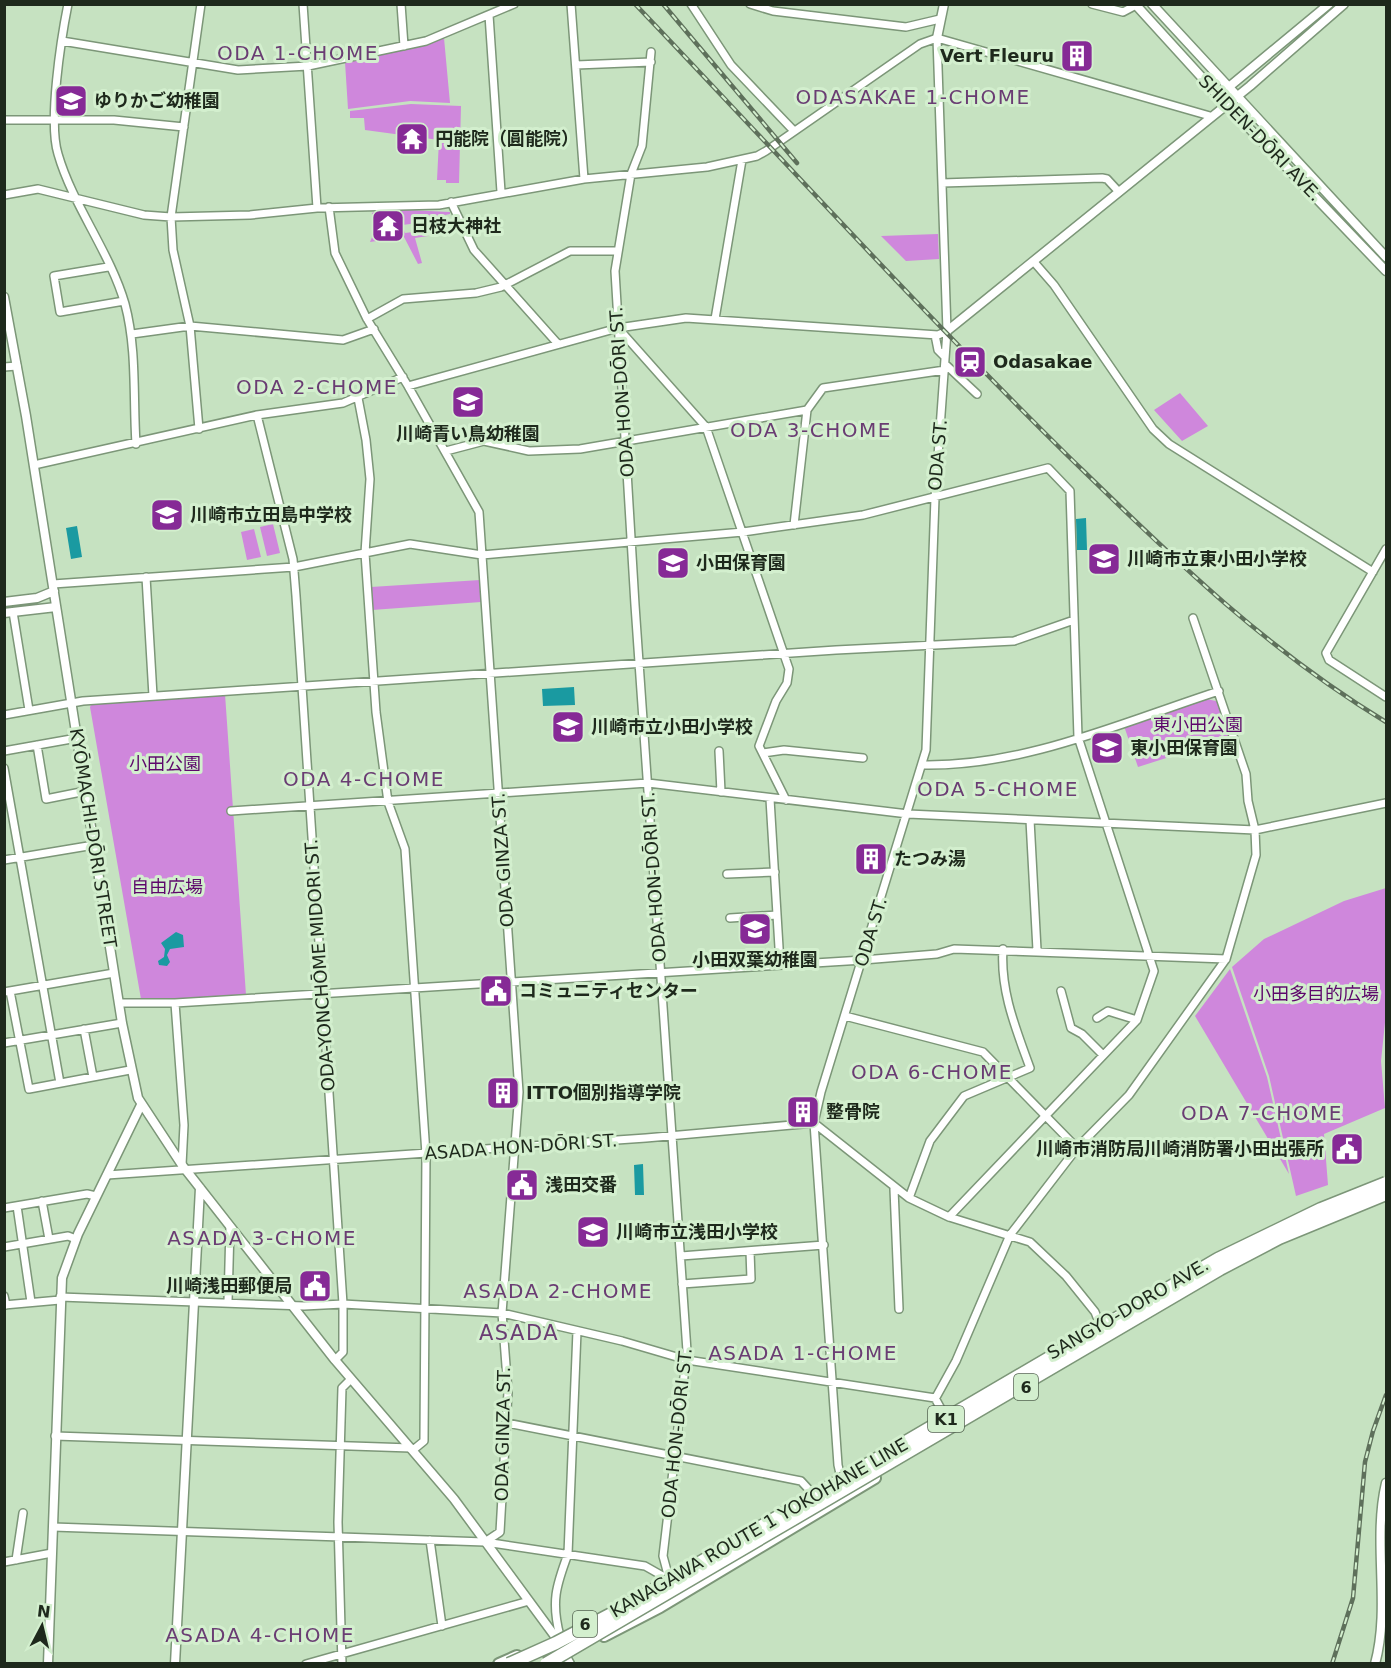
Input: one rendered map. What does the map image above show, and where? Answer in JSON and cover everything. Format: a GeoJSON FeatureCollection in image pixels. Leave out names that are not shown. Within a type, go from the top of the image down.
{"type":"FeatureCollection","features":[{"type":"Feature","properties":{"kind":"highway","name":"KANAGAWA ROUTE 1 YOKOHANE LINE"},"geometry":{"type":"LineString","coordinates":[[509,1664],[556,1643],[619,1610],[1218,1259],[1321,1209],[1386,1183]]}},
{"type":"Feature","properties":{"kind":"highway","name":"KANAGAWA ROUTE 1 YOKOHANE LINE"},"geometry":{"type":"LineString","coordinates":[[548,1664],[1220,1269],[1279,1239],[1386,1194]]}},
{"type":"Feature","properties":{"kind":"main road","name":"SANGYO-DORO AVE."},"geometry":{"type":"LineString","coordinates":[[499,1664],[617,1608],[813,1494],[948,1423],[1100,1324],[1231,1249],[1386,1178]]}},
{"type":"Feature","properties":{"kind":"main road","name":"SANGYO-DORO AVE."},"geometry":{"type":"LineString","coordinates":[[548,1664],[568,1660],[677,1597],[1244,1258],[1386,1200]]}},
{"type":"Feature","properties":{"kind":"street"},"geometry":{"type":"LineString","coordinates":[[68,4],[62,40],[55,120],[58,154],[124,301],[132,334],[136,444]]}},
{"type":"Feature","properties":{"kind":"street"},"geometry":{"type":"LineString","coordinates":[[199,429],[190,326],[173,250],[171,217],[201,4]]}},
{"type":"Feature","properties":{"kind":"street"},"geometry":{"type":"LineString","coordinates":[[303,4],[317,208]]}},
{"type":"Feature","properties":{"kind":"street"},"geometry":{"type":"LineString","coordinates":[[401,4],[404,46]]}},
{"type":"Feature","properties":{"kind":"street"},"geometry":{"type":"LineString","coordinates":[[492,4],[490,14],[501,192]]}},
{"type":"Feature","properties":{"kind":"street"},"geometry":{"type":"LineString","coordinates":[[62,40],[238,70],[308,66],[426,41],[514,4]]}},
{"type":"Feature","properties":{"kind":"street"},"geometry":{"type":"LineString","coordinates":[[572,4],[584,179]]}},
{"type":"Feature","properties":{"kind":"street"},"geometry":{"type":"LineString","coordinates":[[691,4],[731,65],[794,131]]}},
{"type":"Feature","properties":{"kind":"street"},"geometry":{"type":"LineString","coordinates":[[750,4],[773,11],[906,27],[940,19]]}},
{"type":"Feature","properties":{"kind":"street"},"geometry":{"type":"LineString","coordinates":[[937,38],[944,4]]}},
{"type":"Feature","properties":{"kind":"street"},"geometry":{"type":"LineString","coordinates":[[1092,4],[1123,12],[1136,5]]}},
{"type":"Feature","properties":{"kind":"street","name":"SHIDEN-DŌRI AVE."},"geometry":{"type":"LineString","coordinates":[[1152,4],[1386,257]]}},
{"type":"Feature","properties":{"kind":"street"},"geometry":{"type":"LineString","coordinates":[[1218,96],[1329,4]]}},
{"type":"Feature","properties":{"kind":"street"},"geometry":{"type":"LineString","coordinates":[[408,386],[618,328],[686,318],[935,335],[946,331],[1237,96],[1344,4]]}},
{"type":"Feature","properties":{"kind":"street","name":"SHIDEN-DŌRI AVE."},"geometry":{"type":"LineString","coordinates":[[1136,5],[1218,96],[1386,271]]}},
{"type":"Feature","properties":{"kind":"street"},"geometry":{"type":"LineString","coordinates":[[4,195],[38,189],[144,215],[171,217],[250,215],[329,207],[432,205],[584,179],[707,167],[742,160],[766,152],[920,44],[937,38],[1210,116]]}},
{"type":"Feature","properties":{"kind":"street","name":"ODA ST."},"geometry":{"type":"LineString","coordinates":[[842,1478],[814,1123],[908,814],[922,765],[928,725],[926,697],[935,498],[946,331],[937,38]]}},
{"type":"Feature","properties":{"kind":"street","name":"ODA HON-DŌRI ST."},"geometry":{"type":"LineString","coordinates":[[651,52],[642,146],[631,174],[616,251],[618,328],[631,543],[687,1360],[663,1556],[668,1579],[677,1597]]}},
{"type":"Feature","properties":{"kind":"street"},"geometry":{"type":"LineString","coordinates":[[576,65],[651,62]]}},
{"type":"Feature","properties":{"kind":"street"},"geometry":{"type":"LineString","coordinates":[[4,120],[125,121],[184,127]]}},
{"type":"Feature","properties":{"kind":"street"},"geometry":{"type":"LineString","coordinates":[[715,319],[742,160]]}},
{"type":"Feature","properties":{"kind":"street"},"geometry":{"type":"LineString","coordinates":[[942,183],[1102,178],[1107,179],[1119,192]]}},
{"type":"Feature","properties":{"kind":"street"},"geometry":{"type":"LineString","coordinates":[[451,202],[474,250],[558,344]]}},
{"type":"Feature","properties":{"kind":"street","name":"ODA GINZA ST."},"geometry":{"type":"LineString","coordinates":[[329,207],[335,253],[367,319],[403,377],[479,512],[519,1092],[502,1313],[508,1392],[500,1532],[485,1542]]}},
{"type":"Feature","properties":{"kind":"street"},"geometry":{"type":"LineString","coordinates":[[367,319],[403,299],[476,293],[506,285],[570,250],[616,251]]}},
{"type":"Feature","properties":{"kind":"street"},"geometry":{"type":"LineString","coordinates":[[1034,262],[1054,285],[1153,429],[1169,444],[1373,572]]}},
{"type":"Feature","properties":{"kind":"street"},"geometry":{"type":"LineString","coordinates":[[108,267],[54,276],[60,312],[124,301]]}},
{"type":"Feature","properties":{"kind":"street"},"geometry":{"type":"LineString","coordinates":[[4,297],[53,587]]}},
{"type":"Feature","properties":{"kind":"street"},"geometry":{"type":"LineString","coordinates":[[132,334],[190,326],[343,340],[374,329]]}},
{"type":"Feature","properties":{"kind":"street"},"geometry":{"type":"LineString","coordinates":[[618,328],[706,427],[786,654],[789,669],[787,683],[776,701],[759,746],[786,800]]}},
{"type":"Feature","properties":{"kind":"street"},"geometry":{"type":"LineString","coordinates":[[935,335],[938,350],[945,364],[977,394]]}},
{"type":"Feature","properties":{"kind":"street"},"geometry":{"type":"LineString","coordinates":[[794,525],[807,410],[823,388],[945,364]]}},
{"type":"Feature","properties":{"kind":"street"},"geometry":{"type":"LineString","coordinates":[[4,367],[17,366]]}},
{"type":"Feature","properties":{"kind":"street"},"geometry":{"type":"LineString","coordinates":[[34,465],[136,444],[257,415],[344,403],[403,377]]}},
{"type":"Feature","properties":{"kind":"street"},"geometry":{"type":"LineString","coordinates":[[55,1436],[412,1449],[424,1441],[426,1154],[405,849],[388,802],[373,682],[365,553],[370,479],[358,398]]}},
{"type":"Feature","properties":{"kind":"street"},"geometry":{"type":"LineString","coordinates":[[446,452],[484,441],[536,452],[626,441],[807,410]]}},
{"type":"Feature","properties":{"kind":"street","name":"ODA-YONCHŌME MIDORI ST."},"geometry":{"type":"LineString","coordinates":[[257,415],[294,567],[343,1304],[343,1352],[335,1360]]}},
{"type":"Feature","properties":{"kind":"street"},"geometry":{"type":"LineString","coordinates":[[4,602],[37,598],[53,587],[146,577],[294,567],[410,544],[482,555],[743,532],[863,515],[1048,468],[1070,491],[1078,737],[1154,971],[1137,1020],[949,1216]]}},
{"type":"Feature","properties":{"kind":"street"},"geometry":{"type":"LineString","coordinates":[[1386,549],[1329,644],[1326,657],[1386,697]]}},
{"type":"Feature","properties":{"kind":"street"},"geometry":{"type":"LineString","coordinates":[[146,577],[153,696]]}},
{"type":"Feature","properties":{"kind":"street","name":"KYŌMACHI-DŌRI STREET"},"geometry":{"type":"LineString","coordinates":[[53,587],[122,1023],[130,1070],[141,1104],[184,1168],[230,1227],[335,1360],[412,1449],[558,1636],[568,1660]]}},
{"type":"Feature","properties":{"kind":"street"},"geometry":{"type":"LineString","coordinates":[[29,710],[9,613],[56,607]]}},
{"type":"Feature","properties":{"kind":"street"},"geometry":{"type":"LineString","coordinates":[[935,1398],[956,1361],[1010,1235],[1077,1148],[1129,1095],[1226,959],[1254,867],[1255,830],[1248,801],[1246,774],[1193,618]]}},
{"type":"Feature","properties":{"kind":"street"},"geometry":{"type":"LineString","coordinates":[[4,715],[71,702],[639,663],[1014,641],[1074,620]]}},
{"type":"Feature","properties":{"kind":"street"},"geometry":{"type":"LineString","coordinates":[[922,765],[948,765],[1045,749],[1219,691]]}},
{"type":"Feature","properties":{"kind":"street"},"geometry":{"type":"LineString","coordinates":[[4,751],[77,738]]}},
{"type":"Feature","properties":{"kind":"street"},"geometry":{"type":"LineString","coordinates":[[37,745],[46,799],[86,791]]}},
{"type":"Feature","properties":{"kind":"street"},"geometry":{"type":"LineString","coordinates":[[763,753],[784,750],[863,758]]}},
{"type":"Feature","properties":{"kind":"street"},"geometry":{"type":"LineString","coordinates":[[719,751],[722,792]]}},
{"type":"Feature","properties":{"kind":"street"},"geometry":{"type":"LineString","coordinates":[[4,768],[8,809],[60,1083]]}},
{"type":"Feature","properties":{"kind":"street"},"geometry":{"type":"LineString","coordinates":[[231,811],[648,783],[908,814],[1255,830],[1386,803]]}},
{"type":"Feature","properties":{"kind":"street"},"geometry":{"type":"LineString","coordinates":[[770,799],[780,964]]}},
{"type":"Feature","properties":{"kind":"street"},"geometry":{"type":"LineString","coordinates":[[1030,820],[1037,950]]}},
{"type":"Feature","properties":{"kind":"street"},"geometry":{"type":"LineString","coordinates":[[4,861],[94,845]]}},
{"type":"Feature","properties":{"kind":"street"},"geometry":{"type":"LineString","coordinates":[[727,874],[775,872]]}},
{"type":"Feature","properties":{"kind":"street"},"geometry":{"type":"LineString","coordinates":[[730,918],[777,915]]}},
{"type":"Feature","properties":{"kind":"street"},"geometry":{"type":"LineString","coordinates":[[119,1003],[175,1003],[660,970],[863,960],[937,954],[954,949],[1037,950],[1226,959]]}},
{"type":"Feature","properties":{"kind":"street"},"geometry":{"type":"LineString","coordinates":[[909,1198],[930,1141],[964,1096],[1030,1068],[1008,1006],[1002,963],[1003,949]]}},
{"type":"Feature","properties":{"kind":"street"},"geometry":{"type":"LineString","coordinates":[[114,973],[7,992],[29,1089],[130,1070]]}},
{"type":"Feature","properties":{"kind":"street"},"geometry":{"type":"LineString","coordinates":[[1061,991],[1071,1028],[1082,1034],[1103,1055]]}},
{"type":"Feature","properties":{"kind":"street"},"geometry":{"type":"LineString","coordinates":[[175,1003],[184,1125],[184,1168]]}},
{"type":"Feature","properties":{"kind":"street"},"geometry":{"type":"LineString","coordinates":[[1097,1018],[1108,1011],[1137,1020]]}},
{"type":"Feature","properties":{"kind":"street"},"geometry":{"type":"LineString","coordinates":[[845,1016],[983,1052],[1077,1148]]}},
{"type":"Feature","properties":{"kind":"street"},"geometry":{"type":"LineString","coordinates":[[4,1043],[122,1023]]}},
{"type":"Feature","properties":{"kind":"street"},"geometry":{"type":"LineString","coordinates":[[84,1029],[93,1077]]}},
{"type":"Feature","properties":{"kind":"street"},"geometry":{"type":"LineString","coordinates":[[48,1664],[62,1278],[76,1239],[141,1104]]}},
{"type":"Feature","properties":{"kind":"street"},"geometry":{"type":"LineString","coordinates":[[814,1123],[894,1189],[909,1198],[949,1216],[1030,1242],[1066,1276],[1095,1312],[1106,1340]]}},
{"type":"Feature","properties":{"kind":"street","name":"ASADA HON-DŌRI ST."},"geometry":{"type":"LineString","coordinates":[[107,1175],[672,1136],[814,1123]]}},
{"type":"Feature","properties":{"kind":"street"},"geometry":{"type":"LineString","coordinates":[[175,1664],[200,1188]]}},
{"type":"Feature","properties":{"kind":"street"},"geometry":{"type":"LineString","coordinates":[[894,1189],[899,1309]]}},
{"type":"Feature","properties":{"kind":"street"},"geometry":{"type":"LineString","coordinates":[[4,1208],[87,1194],[96,1196]]}},
{"type":"Feature","properties":{"kind":"street"},"geometry":{"type":"LineString","coordinates":[[42,1201],[49,1239]]}},
{"type":"Feature","properties":{"kind":"street"},"geometry":{"type":"LineString","coordinates":[[17,1206],[32,1302]]}},
{"type":"Feature","properties":{"kind":"street"},"geometry":{"type":"LineString","coordinates":[[228,1302],[230,1227]]}},
{"type":"Feature","properties":{"kind":"street"},"geometry":{"type":"LineString","coordinates":[[4,1247],[68,1236],[76,1239]]}},
{"type":"Feature","properties":{"kind":"street"},"geometry":{"type":"LineString","coordinates":[[681,1256],[824,1245]]}},
{"type":"Feature","properties":{"kind":"street"},"geometry":{"type":"LineString","coordinates":[[682,1284],[751,1279],[750,1251]]}},
{"type":"Feature","properties":{"kind":"street"},"geometry":{"type":"LineString","coordinates":[[4,1296],[5,1305],[60,1298],[304,1306],[343,1304],[502,1313],[577,1330],[687,1360],[935,1398]]}},
{"type":"Feature","properties":{"kind":"street"},"geometry":{"type":"LineString","coordinates":[[558,1636],[554,1611],[555,1594],[568,1554],[577,1330]]}},
{"type":"Feature","properties":{"kind":"street"},"geometry":{"type":"LineString","coordinates":[[342,1664],[339,1537],[340,1445],[342,1388],[351,1379]]}},
{"type":"Feature","properties":{"kind":"street"},"geometry":{"type":"LineString","coordinates":[[935,1398],[948,1423]]}},
{"type":"Feature","properties":{"kind":"street"},"geometry":{"type":"LineString","coordinates":[[507,1423],[801,1481],[813,1494]]}},
{"type":"Feature","properties":{"kind":"street"},"geometry":{"type":"LineString","coordinates":[[1375,1664],[1381,1640],[1381,1528],[1386,1484]]}},
{"type":"Feature","properties":{"kind":"street"},"geometry":{"type":"LineString","coordinates":[[16,1560],[23,1513]]}},
{"type":"Feature","properties":{"kind":"street"},"geometry":{"type":"LineString","coordinates":[[53,1527],[485,1542],[645,1566],[668,1579]]}},
{"type":"Feature","properties":{"kind":"street"},"geometry":{"type":"LineString","coordinates":[[430,1540],[442,1626]]}},
{"type":"Feature","properties":{"kind":"street"},"geometry":{"type":"LineString","coordinates":[[4,1562],[52,1553]]}},
{"type":"Feature","properties":{"kind":"street"},"geometry":{"type":"LineString","coordinates":[[306,1664],[529,1601]]}},
{"type":"Feature","properties":{"kind":"green space"},"geometry":{"type":"Polygon","coordinates":[[[444,38],[450,103],[410,101],[348,109],[345,62],[444,38]]]}},
{"type":"Feature","properties":{"kind":"green space"},"geometry":{"type":"Polygon","coordinates":[[[411,104],[461,106],[459,183],[437,180],[439,140],[365,130],[364,118],[350,118],[350,111],[411,104]]]}},
{"type":"Feature","properties":{"kind":"green space"},"geometry":{"type":"Polygon","coordinates":[[[381,208],[391,209],[395,218],[398,217],[400,210],[450,212],[450,214],[435,217],[427,222],[402,225],[405,233],[413,232],[414,226],[423,225],[429,228],[428,236],[415,238],[422,263],[418,264],[404,237],[370,242],[373,235],[372,213],[381,208]]]}},
{"type":"Feature","properties":{"kind":"green space"},"geometry":{"type":"Polygon","coordinates":[[[938,234],[939,259],[906,261],[881,236],[938,234]]]}},
{"type":"Feature","properties":{"kind":"green space"},"geometry":{"type":"Polygon","coordinates":[[[1180,393],[1208,426],[1182,441],[1154,410],[1180,393]]]}},
{"type":"Feature","properties":{"kind":"green space"},"geometry":{"type":"Polygon","coordinates":[[[273,524],[280,553],[267,556],[260,527],[273,524]]]}},
{"type":"Feature","properties":{"kind":"green space"},"geometry":{"type":"Polygon","coordinates":[[[254,529],[261,557],[247,560],[241,532],[254,529]]]}},
{"type":"Feature","properties":{"kind":"green space"},"geometry":{"type":"Polygon","coordinates":[[[480,580],[481,602],[372,610],[371,587],[480,580]]]}},
{"type":"Feature","properties":{"kind":"green space","name":"小田公園"},"geometry":{"type":"Polygon","coordinates":[[[225,694],[246,995],[143,1001],[90,707],[92,703],[225,694]]]}},
{"type":"Feature","properties":{"kind":"green space","name":"東小田公園"},"geometry":{"type":"Polygon","coordinates":[[[1206,699],[1216,701],[1219,705],[1229,738],[1138,767],[1124,726],[1206,699]]]}},
{"type":"Feature","properties":{"kind":"green space","name":"小田多目的広場"},"geometry":{"type":"Polygon","coordinates":[[[1386,888],[1386,1013],[1381,1061],[1385,1108],[1324,1134],[1328,1185],[1296,1196],[1269,1076],[1232,967],[1264,939],[1344,901],[1386,888]]]}},
{"type":"Feature","properties":{"kind":"green space"},"geometry":{"type":"Polygon","coordinates":[[[1230,969],[1267,1077],[1289,1174],[1195,1016],[1230,969]]]}},
{"type":"Feature","properties":{"kind":"water"},"geometry":{"type":"Polygon","coordinates":[[[1086,518],[1087,550],[1077,550],[1076,519],[1086,518]]]}},
{"type":"Feature","properties":{"kind":"water"},"geometry":{"type":"Polygon","coordinates":[[[77,526],[82,557],[71,559],[66,528],[77,526]]]}},
{"type":"Feature","properties":{"kind":"water"},"geometry":{"type":"Polygon","coordinates":[[[574,687],[575,705],[543,706],[542,689],[574,687]]]}},
{"type":"Feature","properties":{"kind":"water"},"geometry":{"type":"Polygon","coordinates":[[[176,932],[183,935],[184,947],[170,949],[167,955],[170,962],[167,966],[159,965],[158,961],[164,957],[165,949],[161,943],[176,932]]]}},
{"type":"Feature","properties":{"kind":"water"},"geometry":{"type":"Polygon","coordinates":[[[643,1164],[644,1195],[635,1195],[634,1165],[643,1164]]]}},
{"type":"Feature","properties":{"kind":"railway"},"geometry":{"type":"LineString","coordinates":[[635,4],[956,343],[1142,528],[1257,630],[1341,693],[1386,722]]}},
{"type":"Feature","properties":{"kind":"railway"},"geometry":{"type":"LineString","coordinates":[[663,4],[797,163]]}},
{"type":"Feature","properties":{"kind":"railway"},"geometry":{"type":"LineString","coordinates":[[1332,1664],[1353,1598],[1365,1462],[1386,1395]]}},
{"type":"Feature","properties":{"kind":"place","name":"Vert Fleuru"},"geometry":{"type":"Point","coordinates":[1077,56]}},
{"type":"Feature","properties":{"kind":"place","name":"ゆりかご幼稚園"},"geometry":{"type":"Point","coordinates":[71,101]}},
{"type":"Feature","properties":{"kind":"place","name":"円能院（圓能院）"},"geometry":{"type":"Point","coordinates":[412,139]}},
{"type":"Feature","properties":{"kind":"place","name":"日枝大神社"},"geometry":{"type":"Point","coordinates":[388,226]}},
{"type":"Feature","properties":{"kind":"place","name":"Odasakae"},"geometry":{"type":"Point","coordinates":[970,362]}},
{"type":"Feature","properties":{"kind":"place","name":"川崎青い鳥幼稚園"},"geometry":{"type":"Point","coordinates":[468,402]}},
{"type":"Feature","properties":{"kind":"place","name":"川崎市立田島中学校"},"geometry":{"type":"Point","coordinates":[167,515]}},
{"type":"Feature","properties":{"kind":"place","name":"川崎市立東小田小学校"},"geometry":{"type":"Point","coordinates":[1104,559]}},
{"type":"Feature","properties":{"kind":"place","name":"小田保育園"},"geometry":{"type":"Point","coordinates":[673,563]}},
{"type":"Feature","properties":{"kind":"place","name":"川崎市立小田小学校"},"geometry":{"type":"Point","coordinates":[568,727]}},
{"type":"Feature","properties":{"kind":"place","name":"東小田保育園"},"geometry":{"type":"Point","coordinates":[1107,748]}},
{"type":"Feature","properties":{"kind":"place","name":"たつみ湯"},"geometry":{"type":"Point","coordinates":[871,859]}},
{"type":"Feature","properties":{"kind":"place","name":"小田双葉幼稚園"},"geometry":{"type":"Point","coordinates":[755,929]}},
{"type":"Feature","properties":{"kind":"place","name":"コミュニティセンター"},"geometry":{"type":"Point","coordinates":[496,991]}},
{"type":"Feature","properties":{"kind":"place","name":"ITTO個別指導学院"},"geometry":{"type":"Point","coordinates":[503,1093]}},
{"type":"Feature","properties":{"kind":"place","name":"整骨院"},"geometry":{"type":"Point","coordinates":[803,1112]}},
{"type":"Feature","properties":{"kind":"place","name":"川崎市消防局川崎消防署小田出張所"},"geometry":{"type":"Point","coordinates":[1347,1149]}},
{"type":"Feature","properties":{"kind":"place","name":"浅田交番"},"geometry":{"type":"Point","coordinates":[522,1185]}},
{"type":"Feature","properties":{"kind":"place","name":"川崎市立浅田小学校"},"geometry":{"type":"Point","coordinates":[593,1232]}},
{"type":"Feature","properties":{"kind":"place","name":"川崎浅田郵便局"},"geometry":{"type":"Point","coordinates":[315,1286]}},
{"type":"Feature","properties":{"kind":"district","name":"ODA 1-CHOME"},"geometry":{"type":"Point","coordinates":[298,53]}},
{"type":"Feature","properties":{"kind":"district","name":"ODASAKAE 1-CHOME"},"geometry":{"type":"Point","coordinates":[913,97]}},
{"type":"Feature","properties":{"kind":"district","name":"ODA 2-CHOME"},"geometry":{"type":"Point","coordinates":[317,387]}},
{"type":"Feature","properties":{"kind":"district","name":"ODA 3-CHOME"},"geometry":{"type":"Point","coordinates":[811,430]}},
{"type":"Feature","properties":{"kind":"district","name":"ODA 4-CHOME"},"geometry":{"type":"Point","coordinates":[364,779]}},
{"type":"Feature","properties":{"kind":"district","name":"ODA 5-CHOME"},"geometry":{"type":"Point","coordinates":[998,789]}},
{"type":"Feature","properties":{"kind":"district","name":"ODA 6-CHOME"},"geometry":{"type":"Point","coordinates":[932,1072]}},
{"type":"Feature","properties":{"kind":"district","name":"ODA 7-CHOME"},"geometry":{"type":"Point","coordinates":[1262,1113]}},
{"type":"Feature","properties":{"kind":"district","name":"ASADA 3-CHOME"},"geometry":{"type":"Point","coordinates":[262,1238]}},
{"type":"Feature","properties":{"kind":"district","name":"ASADA 2-CHOME"},"geometry":{"type":"Point","coordinates":[558,1291]}},
{"type":"Feature","properties":{"kind":"district","name":"ASADA"},"geometry":{"type":"Point","coordinates":[519,1333]}},
{"type":"Feature","properties":{"kind":"district","name":"ASADA 1-CHOME"},"geometry":{"type":"Point","coordinates":[803,1353]}},
{"type":"Feature","properties":{"kind":"district","name":"ASADA 4-CHOME"},"geometry":{"type":"Point","coordinates":[260,1635]}},
{"type":"Feature","properties":{"kind":"park label","name":"自由広場"},"geometry":{"type":"Point","coordinates":[167,887]}}]}
